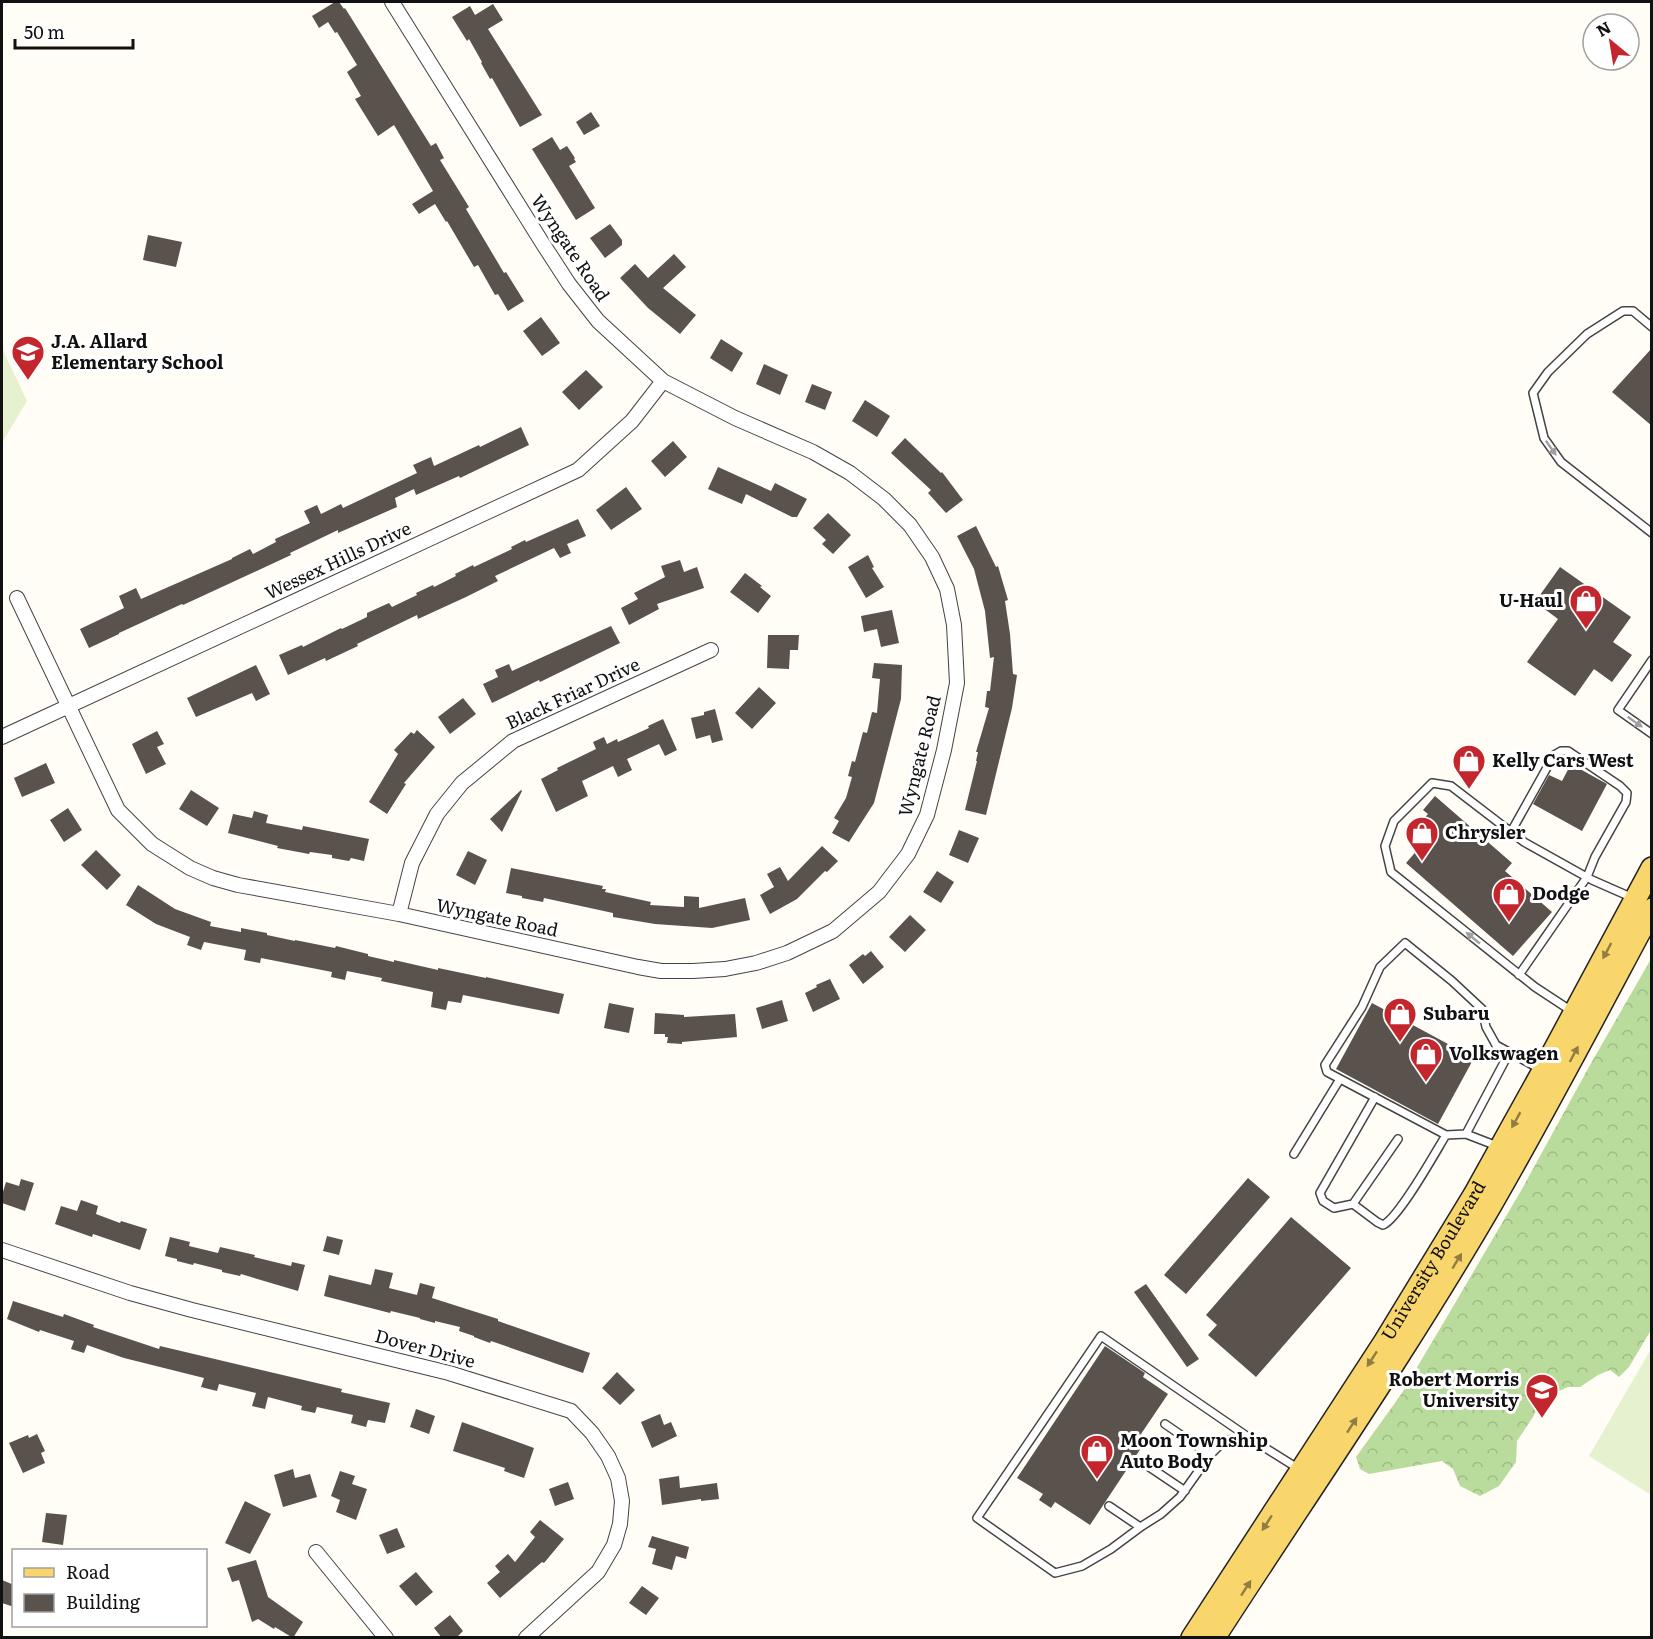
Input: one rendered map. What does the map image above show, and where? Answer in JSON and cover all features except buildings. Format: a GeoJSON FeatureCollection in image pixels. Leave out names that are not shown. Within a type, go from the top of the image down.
{"type":"FeatureCollection","features":[{"type":"Feature","properties":{"kind":"main road","name":"University Boulevard"},"geometry":{"type":"LineString","coordinates":[[1214,1638],[1416,1327],[1491,1205],[1509,1153],[1646,906],[1652,868]]}},
{"type":"Feature","properties":{"kind":"main road","name":"University Boulevard"},"geometry":{"type":"LineString","coordinates":[[1192,1638],[1424,1278],[1474,1195],[1509,1153]]}},
{"type":"Feature","properties":{"kind":"street","name":"Wyngate Road"},"geometry":{"type":"LineString","coordinates":[[17,598],[118,810],[152,844],[180,862],[207,875],[237,885],[399,914],[661,971],[693,971],[725,969],[756,963],[787,953],[833,931],[879,892],[908,854],[927,815],[944,750],[957,683],[954,625],[947,590],[932,557],[910,525],[884,499],[850,473],[813,452],[735,418],[663,381],[598,321],[569,284],[543,244],[392,2]]}},
{"type":"Feature","properties":{"kind":"street","name":"Wessex Hills Drive"},"geometry":{"type":"LineString","coordinates":[[2,737],[578,471],[632,421],[663,381]]}},
{"type":"Feature","properties":{"kind":"street","name":"Black Friar Drive"},"geometry":{"type":"LineString","coordinates":[[399,914],[412,863],[436,814],[462,783],[488,761],[513,741],[711,650]]}},
{"type":"Feature","properties":{"kind":"street","name":"Dover Drive"},"geometry":{"type":"LineString","coordinates":[[2,1250],[130,1293],[449,1373],[571,1411],[592,1433],[608,1456],[618,1478],[622,1501],[620,1524],[614,1545],[598,1572],[526,1638]]}},
{"type":"Feature","properties":{"kind":"street"},"geometry":{"type":"LineString","coordinates":[[316,1552],[386,1638]]}},
{"type":"Feature","properties":{"kind":"lane"},"geometry":{"type":"LineString","coordinates":[[1652,327],[1633,311],[1623,311],[1587,334],[1548,372],[1533,393],[1544,438],[1561,462],[1652,533]]}},
{"type":"Feature","properties":{"kind":"lane"},"geometry":{"type":"LineString","coordinates":[[1652,660],[1618,710],[1652,734]]}},
{"type":"Feature","properties":{"kind":"lane"},"geometry":{"type":"LineString","coordinates":[[1510,832],[1554,755],[1561,751],[1568,750],[1627,793],[1626,802],[1595,857],[1587,877],[1519,975]]}},
{"type":"Feature","properties":{"kind":"lane"},"geometry":{"type":"LineString","coordinates":[[1583,1017],[1519,975],[1391,872],[1385,846],[1394,821],[1432,783],[1451,786],[1524,842],[1646,906]]}},
{"type":"Feature","properties":{"kind":"lane"},"geometry":{"type":"LineString","coordinates":[[1509,1153],[1466,1134],[1446,1135],[1327,1072],[1325,1065],[1362,1007],[1380,967],[1405,943],[1482,1009],[1486,1027],[1496,1045],[1552,1075]]}},
{"type":"Feature","properties":{"kind":"lane"},"geometry":{"type":"LineString","coordinates":[[1466,1134],[1509,1053]]}},
{"type":"Feature","properties":{"kind":"lane"},"geometry":{"type":"LineString","coordinates":[[1294,1154],[1340,1079]]}},
{"type":"Feature","properties":{"kind":"lane"},"geometry":{"type":"LineString","coordinates":[[1375,1097],[1320,1193],[1323,1201],[1334,1208],[1353,1204],[1398,1139]]}},
{"type":"Feature","properties":{"kind":"lane"},"geometry":{"type":"LineString","coordinates":[[1353,1204],[1383,1225],[1389,1222],[1446,1135]]}},
{"type":"Feature","properties":{"kind":"lane"},"geometry":{"type":"LineString","coordinates":[[1251,1439],[1225,1440],[1210,1455],[1180,1497],[1161,1514],[1082,1566],[1055,1573],[977,1518],[1101,1336],[1251,1439],[1301,1470]]}},
{"type":"Feature","properties":{"kind":"lane"},"geometry":{"type":"LineString","coordinates":[[1165,1424],[1210,1455]]}},
{"type":"Feature","properties":{"kind":"lane"},"geometry":{"type":"LineString","coordinates":[[1139,1460],[1185,1491]]}},
{"type":"Feature","properties":{"kind":"lane"},"geometry":{"type":"LineString","coordinates":[[1109,1506],[1140,1527]]}},
{"type":"Feature","properties":{"kind":"green space"},"geometry":{"type":"Polygon","coordinates":[[[2,348],[27,401],[3,441],[2,440],[2,348]]]}},
{"type":"Feature","properties":{"kind":"green space"},"geometry":{"type":"Polygon","coordinates":[[[1651,959],[1651,1330],[1629,1367],[1619,1377],[1610,1370],[1580,1387],[1568,1387],[1542,1399],[1517,1441],[1516,1462],[1499,1486],[1480,1496],[1460,1486],[1453,1469],[1442,1461],[1369,1474],[1360,1469],[1356,1457],[1400,1396],[1451,1310],[1651,959]]]}},
{"type":"Feature","properties":{"kind":"green space"},"geometry":{"type":"Polygon","coordinates":[[[1651,1349],[1651,1495],[1589,1456],[1651,1349]]]}},
{"type":"Feature","properties":{"kind":"place","name":"J.A. Allard Elementary School"},"geometry":{"type":"Point","coordinates":[28,381]}},
{"type":"Feature","properties":{"kind":"place","name":"U-Haul"},"geometry":{"type":"Point","coordinates":[1586,630]}},
{"type":"Feature","properties":{"kind":"place","name":"Kelly Cars West"},"geometry":{"type":"Point","coordinates":[1469,790]}},
{"type":"Feature","properties":{"kind":"place","name":"Chrysler"},"geometry":{"type":"Point","coordinates":[1422,862]}},
{"type":"Feature","properties":{"kind":"place","name":"Dodge"},"geometry":{"type":"Point","coordinates":[1509,923]}},
{"type":"Feature","properties":{"kind":"place","name":"Subaru"},"geometry":{"type":"Point","coordinates":[1400,1043]}},
{"type":"Feature","properties":{"kind":"place","name":"Volkswagen"},"geometry":{"type":"Point","coordinates":[1426,1083]}},
{"type":"Feature","properties":{"kind":"place","name":"Robert Morris University"},"geometry":{"type":"Point","coordinates":[1542,1419]}},
{"type":"Feature","properties":{"kind":"place","name":"Moon Township Auto Body"},"geometry":{"type":"Point","coordinates":[1097,1480]}}]}
